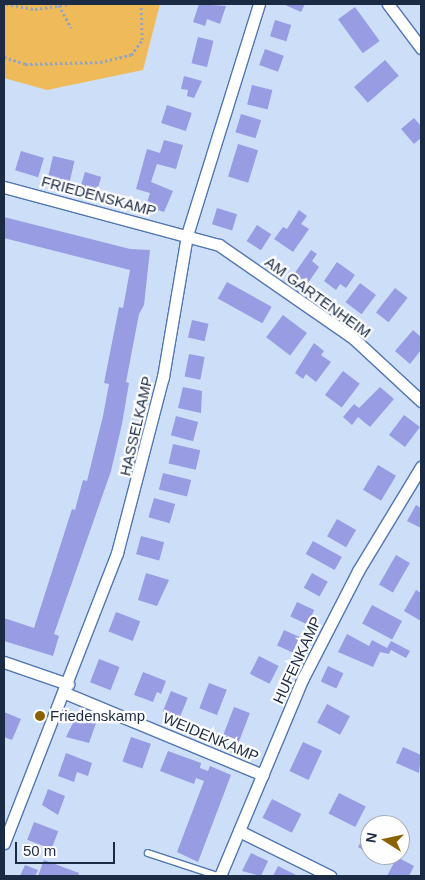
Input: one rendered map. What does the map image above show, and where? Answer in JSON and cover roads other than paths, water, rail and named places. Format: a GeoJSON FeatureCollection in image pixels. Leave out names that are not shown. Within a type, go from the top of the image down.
{"type":"FeatureCollection","features":[{"type":"Feature","properties":{"kind":"street","name":"HASSELKAMP"},"geometry":{"type":"LineString","coordinates":[[4,843],[117,553],[138,481],[163,377],[187,234],[258,4]]}},
{"type":"Feature","properties":{"kind":"street"},"geometry":{"type":"LineString","coordinates":[[388,4],[421,48]]}},
{"type":"Feature","properties":{"kind":"street","name":"FRIEDENSKAMP"},"geometry":{"type":"LineString","coordinates":[[4,187],[187,234]]}},
{"type":"Feature","properties":{"kind":"street","name":"AM GARTENHEIM"},"geometry":{"type":"LineString","coordinates":[[187,234],[219,245],[352,337],[421,402]]}},
{"type":"Feature","properties":{"kind":"street","name":"HUFENKAMP"},"geometry":{"type":"LineString","coordinates":[[219,876],[303,678],[349,587],[421,467]]}},
{"type":"Feature","properties":{"kind":"street"},"geometry":{"type":"LineString","coordinates":[[4,662],[66,688]]}},
{"type":"Feature","properties":{"kind":"street","name":"WEIDENKAMP"},"geometry":{"type":"LineString","coordinates":[[66,688],[263,775]]}},
{"type":"Feature","properties":{"kind":"street"},"geometry":{"type":"LineString","coordinates":[[239,831],[330,876]]}},
{"type":"Feature","properties":{"kind":"lane"},"geometry":{"type":"LineString","coordinates":[[148,853],[219,876]]}},
{"type":"Feature","properties":{"kind":"place","name":"Friedenskamp"},"geometry":{"type":"Point","coordinates":[40,716]}}]}
